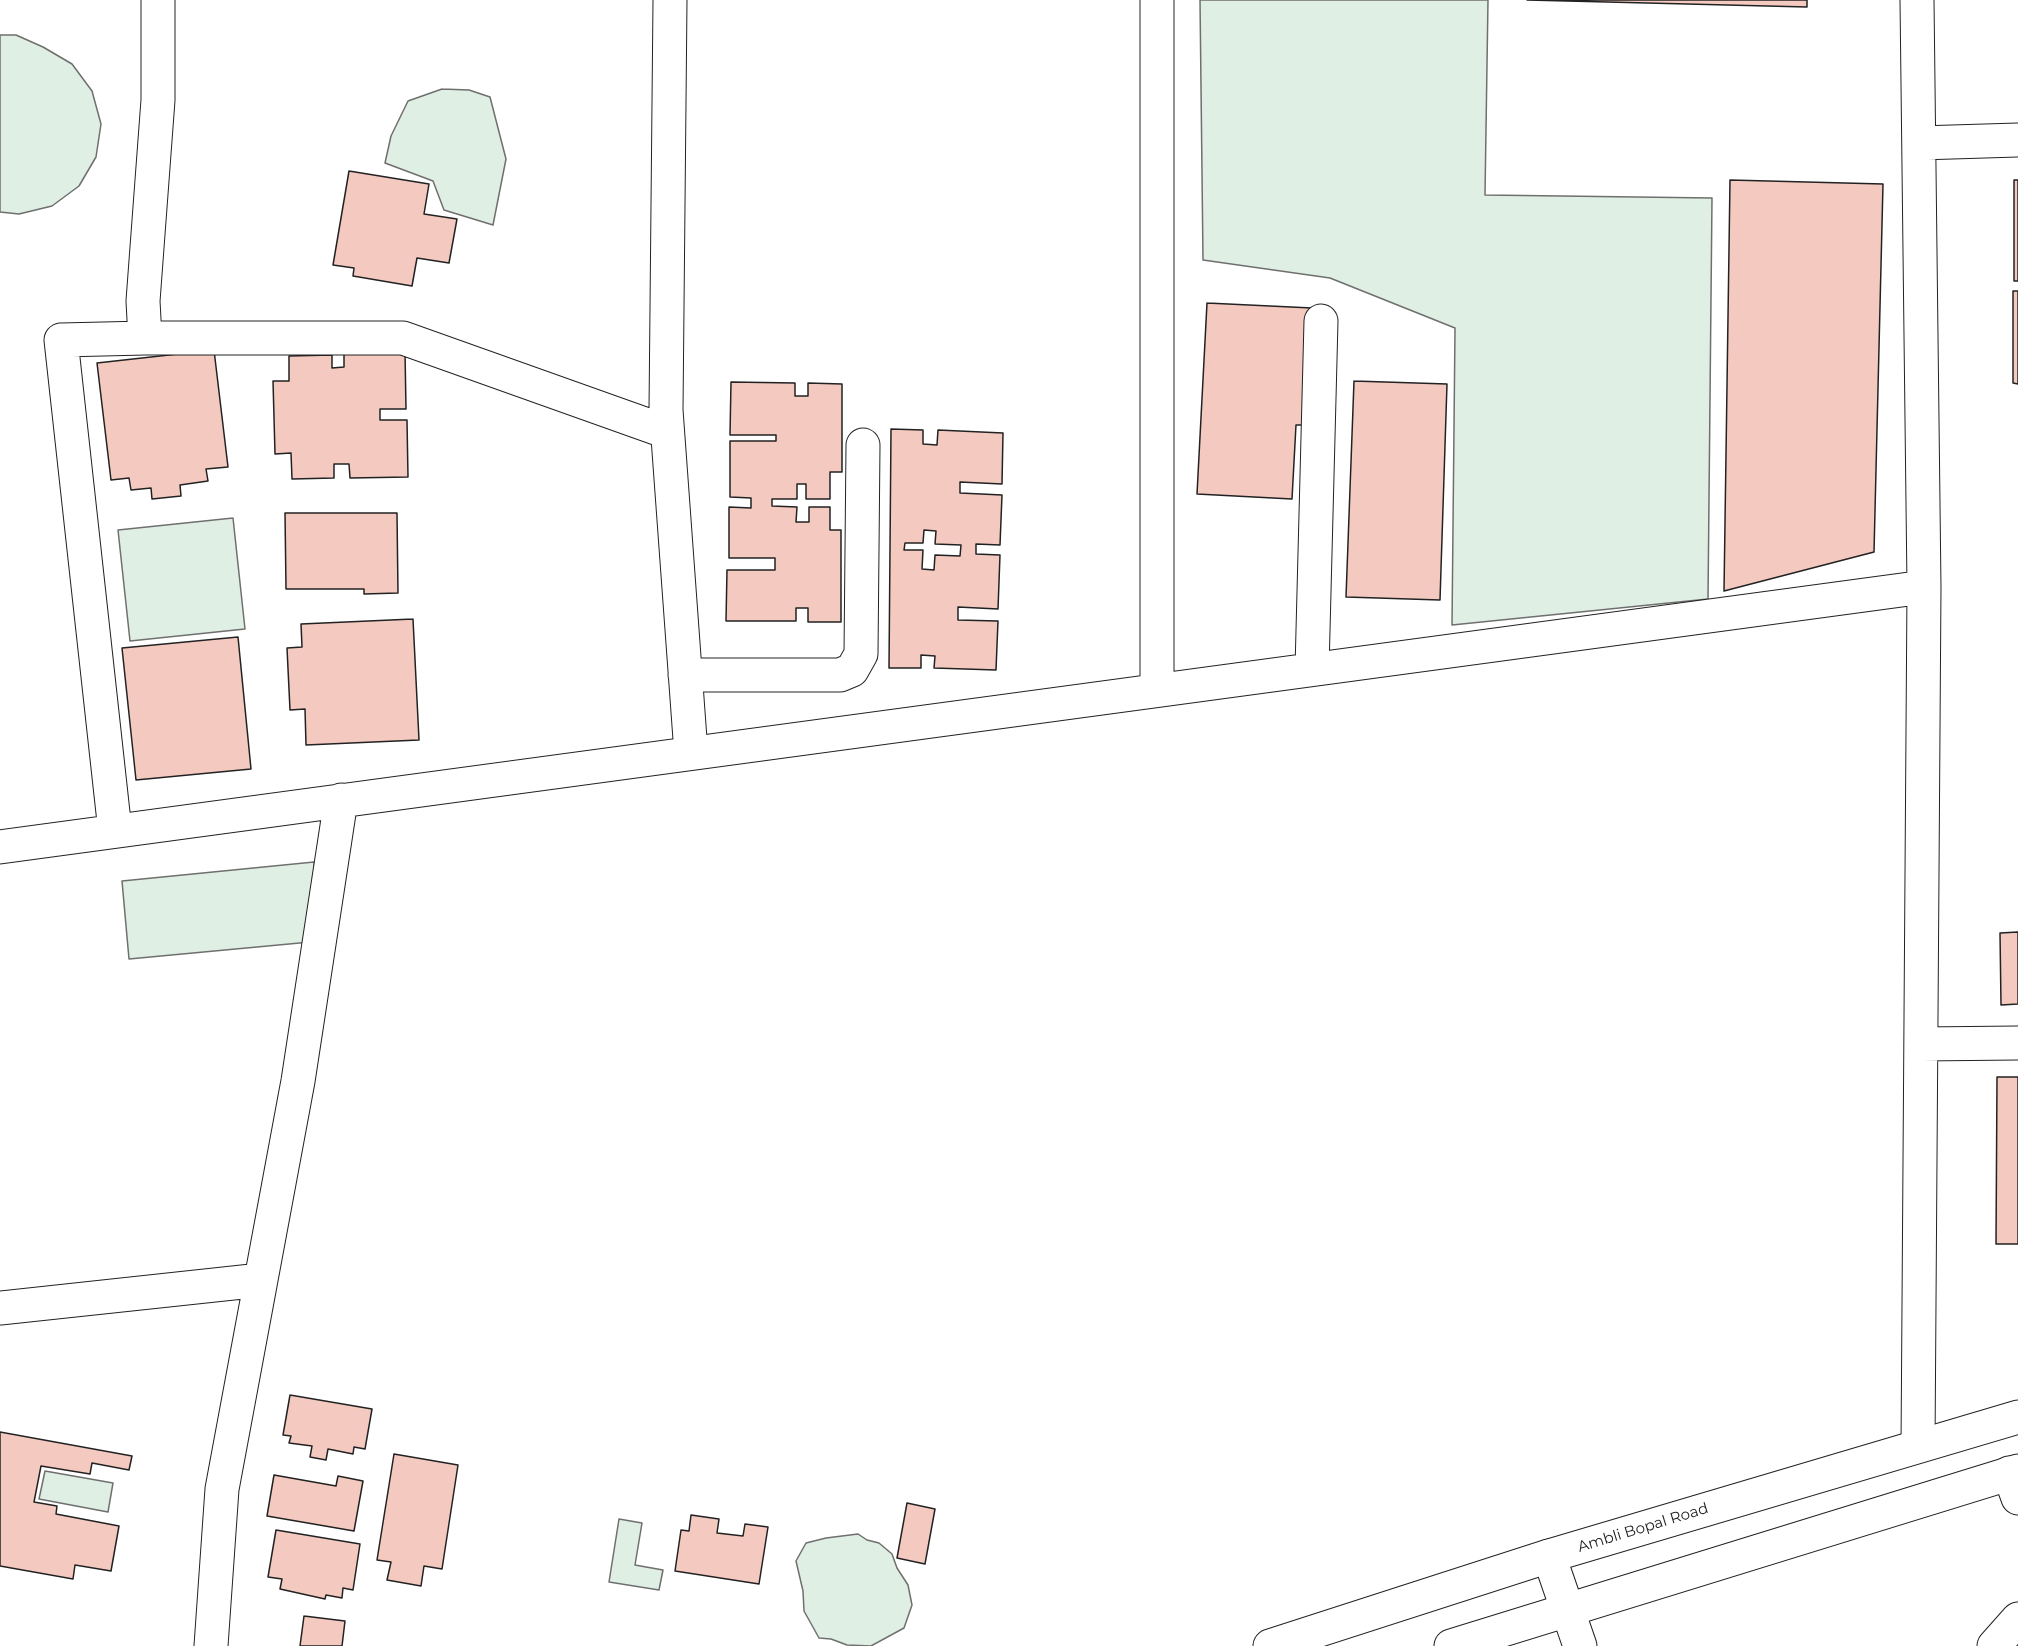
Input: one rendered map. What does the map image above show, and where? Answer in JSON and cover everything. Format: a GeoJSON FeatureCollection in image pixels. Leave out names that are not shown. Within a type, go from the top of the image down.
{"type":"FeatureCollection","features":[{"type":"Feature","properties":{"kind":"street"},"geometry":{"type":"LineString","coordinates":[[145,338],[143,302],[158,100],[158,0]]}},
{"type":"Feature","properties":{"kind":"street"},"geometry":{"type":"LineString","coordinates":[[670,0],[666,398],[691,753]]}},
{"type":"Feature","properties":{"kind":"street"},"geometry":{"type":"LineString","coordinates":[[1156,0],[1157,690]]}},
{"type":"Feature","properties":{"kind":"street"},"geometry":{"type":"LineString","coordinates":[[1917,0],[1924,586],[1918,1446]]}},
{"type":"Feature","properties":{"kind":"street"},"geometry":{"type":"LineString","coordinates":[[1919,143],[2018,140]]}},
{"type":"Feature","properties":{"kind":"street"},"geometry":{"type":"LineString","coordinates":[[1312,669],[1321,321]]}},
{"type":"Feature","properties":{"kind":"street"},"geometry":{"type":"LineString","coordinates":[[115,831],[61,340],[404,338],[667,432]]}},
{"type":"Feature","properties":{"kind":"street"},"geometry":{"type":"LineString","coordinates":[[685,675],[840,675],[852,670],[861,654],[863,445]]}},
{"type":"Feature","properties":{"kind":"street"},"geometry":{"type":"LineString","coordinates":[[0,847],[1924,586]]}},
{"type":"Feature","properties":{"kind":"street"},"geometry":{"type":"LineString","coordinates":[[211,1646],[222,1489],[298,1081],[341,800]]}},
{"type":"Feature","properties":{"kind":"street"},"geometry":{"type":"LineString","coordinates":[[1922,1044],[2018,1043]]}},
{"type":"Feature","properties":{"kind":"street"},"geometry":{"type":"LineString","coordinates":[[0,1308],[261,1280]]}},
{"type":"Feature","properties":{"kind":"street","name":"Ambli Bopal Road"},"geometry":{"type":"LineString","coordinates":[[1270,1646],[1549,1556],[2018,1417]]}},
{"type":"Feature","properties":{"kind":"street"},"geometry":{"type":"LineString","coordinates":[[1451,1646],[2015,1481]]}},
{"type":"Feature","properties":{"kind":"street"},"geometry":{"type":"LineString","coordinates":[[1549,1556],[1580,1646]]}},
{"type":"Feature","properties":{"kind":"street"},"geometry":{"type":"LineString","coordinates":[[1994,1646],[2018,1619]]}},
{"type":"Feature","properties":{"kind":"green space"},"geometry":{"type":"Polygon","coordinates":[[[1200,0],[1488,0],[1485,195],[1712,198],[1708,599],[1452,625],[1455,328],[1330,278],[1203,260],[1200,0]]]}},
{"type":"Feature","properties":{"kind":"green space"},"geometry":{"type":"Polygon","coordinates":[[[0,35],[16,35],[72,64],[92,91],[101,124],[96,157],[79,186],[52,206],[19,214],[0,212],[0,35]]]}},
{"type":"Feature","properties":{"kind":"green space"},"geometry":{"type":"Polygon","coordinates":[[[442,89],[469,90],[490,97],[506,159],[493,225],[444,210],[433,181],[385,163],[391,136],[408,101],[442,89]]]}},
{"type":"Feature","properties":{"kind":"green space"},"geometry":{"type":"Polygon","coordinates":[[[233,518],[245,629],[130,641],[118,530],[233,518]]]}},
{"type":"Feature","properties":{"kind":"green space"},"geometry":{"type":"Polygon","coordinates":[[[314,862],[321,941],[129,959],[122,881],[314,862]]]}},
{"type":"Feature","properties":{"kind":"green space"},"geometry":{"type":"Polygon","coordinates":[[[45,1471],[113,1483],[108,1512],[39,1499],[45,1471]]]}},
{"type":"Feature","properties":{"kind":"green space"},"geometry":{"type":"Polygon","coordinates":[[[619,1519],[642,1523],[635,1565],[663,1570],[659,1590],[609,1582],[619,1519]]]}},
{"type":"Feature","properties":{"kind":"green space"},"geometry":{"type":"Polygon","coordinates":[[[858,1534],[867,1540],[879,1543],[892,1554],[897,1568],[908,1585],[912,1605],[904,1628],[871,1646],[847,1645],[831,1639],[819,1638],[804,1611],[803,1591],[796,1561],[806,1543],[858,1534]]]}},
{"type":"Feature","properties":{"kind":"building"},"geometry":{"type":"Polygon","coordinates":[[[1527,0],[1807,0],[1807,7],[1527,0]]]}},
{"type":"Feature","properties":{"kind":"building"},"geometry":{"type":"Polygon","coordinates":[[[349,171],[429,184],[424,214],[457,219],[449,263],[417,258],[412,286],[353,276],[354,268],[333,265],[349,171]]]}},
{"type":"Feature","properties":{"kind":"building"},"geometry":{"type":"Polygon","coordinates":[[[1730,180],[1883,184],[1874,552],[1724,591],[1730,180]]]}},
{"type":"Feature","properties":{"kind":"building"},"geometry":{"type":"Polygon","coordinates":[[[2014,180],[2018,180],[2018,281],[2014,281],[2014,180]]]}},
{"type":"Feature","properties":{"kind":"building"},"geometry":{"type":"Polygon","coordinates":[[[2013,291],[2018,291],[2018,384],[2013,383],[2013,291]]]}},
{"type":"Feature","properties":{"kind":"building"},"geometry":{"type":"Polygon","coordinates":[[[1207,303],[1312,308],[1306,425],[1296,425],[1292,499],[1197,494],[1207,303]]]}},
{"type":"Feature","properties":{"kind":"building"},"geometry":{"type":"Polygon","coordinates":[[[214,350],[228,467],[206,469],[208,481],[180,485],[181,496],[152,499],[151,488],[131,490],[129,478],[111,480],[97,363],[214,350]]]}},
{"type":"Feature","properties":{"kind":"building"},"geometry":{"type":"Polygon","coordinates":[[[405,351],[406,409],[380,409],[380,420],[407,420],[408,477],[350,478],[349,464],[334,464],[334,478],[292,479],[291,453],[275,454],[273,381],[289,381],[289,356],[332,355],[332,368],[344,367],[344,352],[405,351]]]}},
{"type":"Feature","properties":{"kind":"building"},"geometry":{"type":"Polygon","coordinates":[[[1354,381],[1447,384],[1440,600],[1346,597],[1354,381]]]}},
{"type":"Feature","properties":{"kind":"building"},"geometry":{"type":"Polygon","coordinates":[[[731,382],[795,383],[795,396],[808,396],[808,383],[842,384],[842,472],[830,472],[830,499],[806,499],[806,484],[797,484],[797,499],[772,499],[772,506],[797,507],[796,522],[809,522],[809,507],[830,507],[830,530],[841,530],[841,622],[808,622],[808,608],[796,608],[796,621],[726,621],[727,570],[775,570],[775,558],[729,558],[729,507],[751,508],[751,498],[730,497],[730,441],[776,441],[776,435],[730,435],[731,382]]]}},
{"type":"Feature","properties":{"kind":"building"},"geometry":{"type":"Polygon","coordinates":[[[891,429],[923,430],[923,444],[937,445],[938,430],[1003,433],[1002,484],[960,482],[960,493],[1002,495],[1000,545],[976,544],[976,554],[1000,555],[998,609],[958,607],[958,620],[998,621],[996,670],[934,668],[935,656],[921,655],[921,668],[889,668],[891,429]],[[924,530],[923,543],[905,543],[904,550],[923,550],[922,569],[934,570],[935,555],[960,556],[961,545],[935,544],[936,531],[924,530]]]}},
{"type":"Feature","properties":{"kind":"building"},"geometry":{"type":"Polygon","coordinates":[[[285,513],[397,513],[398,593],[364,594],[364,589],[286,589],[285,513]]]}},
{"type":"Feature","properties":{"kind":"building"},"geometry":{"type":"Polygon","coordinates":[[[413,619],[419,740],[306,745],[305,709],[290,710],[287,648],[302,647],[301,624],[413,619]]]}},
{"type":"Feature","properties":{"kind":"building"},"geometry":{"type":"Polygon","coordinates":[[[238,637],[251,769],[136,780],[122,648],[238,637]]]}},
{"type":"Feature","properties":{"kind":"building"},"geometry":{"type":"Polygon","coordinates":[[[2018,932],[2018,1004],[2001,1005],[2000,933],[2018,932]]]}},
{"type":"Feature","properties":{"kind":"building"},"geometry":{"type":"Polygon","coordinates":[[[1997,1077],[2018,1077],[2018,1244],[1996,1244],[1997,1077]]]}},
{"type":"Feature","properties":{"kind":"building"},"geometry":{"type":"Polygon","coordinates":[[[290,1395],[372,1409],[365,1449],[354,1447],[353,1454],[328,1449],[326,1460],[310,1457],[312,1446],[289,1443],[291,1436],[283,1435],[290,1395]]]}},
{"type":"Feature","properties":{"kind":"building"},"geometry":{"type":"Polygon","coordinates":[[[0,1432],[132,1456],[129,1470],[92,1463],[90,1474],[41,1466],[34,1502],[57,1506],[56,1514],[119,1526],[111,1571],[75,1565],[73,1579],[0,1566],[0,1432]]]}},
{"type":"Feature","properties":{"kind":"building"},"geometry":{"type":"Polygon","coordinates":[[[394,1454],[458,1465],[442,1569],[424,1566],[421,1586],[387,1580],[391,1562],[377,1560],[394,1454]]]}},
{"type":"Feature","properties":{"kind":"building"},"geometry":{"type":"Polygon","coordinates":[[[274,1475],[336,1486],[338,1476],[363,1481],[354,1531],[267,1516],[274,1475]]]}},
{"type":"Feature","properties":{"kind":"building"},"geometry":{"type":"Polygon","coordinates":[[[907,1503],[935,1509],[925,1564],[897,1558],[907,1503]]]}},
{"type":"Feature","properties":{"kind":"building"},"geometry":{"type":"Polygon","coordinates":[[[691,1515],[719,1519],[717,1533],[743,1536],[745,1524],[768,1527],[759,1584],[675,1571],[681,1530],[689,1531],[691,1515]]]}},
{"type":"Feature","properties":{"kind":"building"},"geometry":{"type":"Polygon","coordinates":[[[276,1530],[360,1544],[353,1590],[343,1588],[342,1598],[326,1595],[325,1599],[280,1589],[282,1579],[268,1577],[276,1530]]]}},
{"type":"Feature","properties":{"kind":"building"},"geometry":{"type":"Polygon","coordinates":[[[304,1616],[345,1621],[342,1646],[300,1646],[304,1616]]]}}]}
